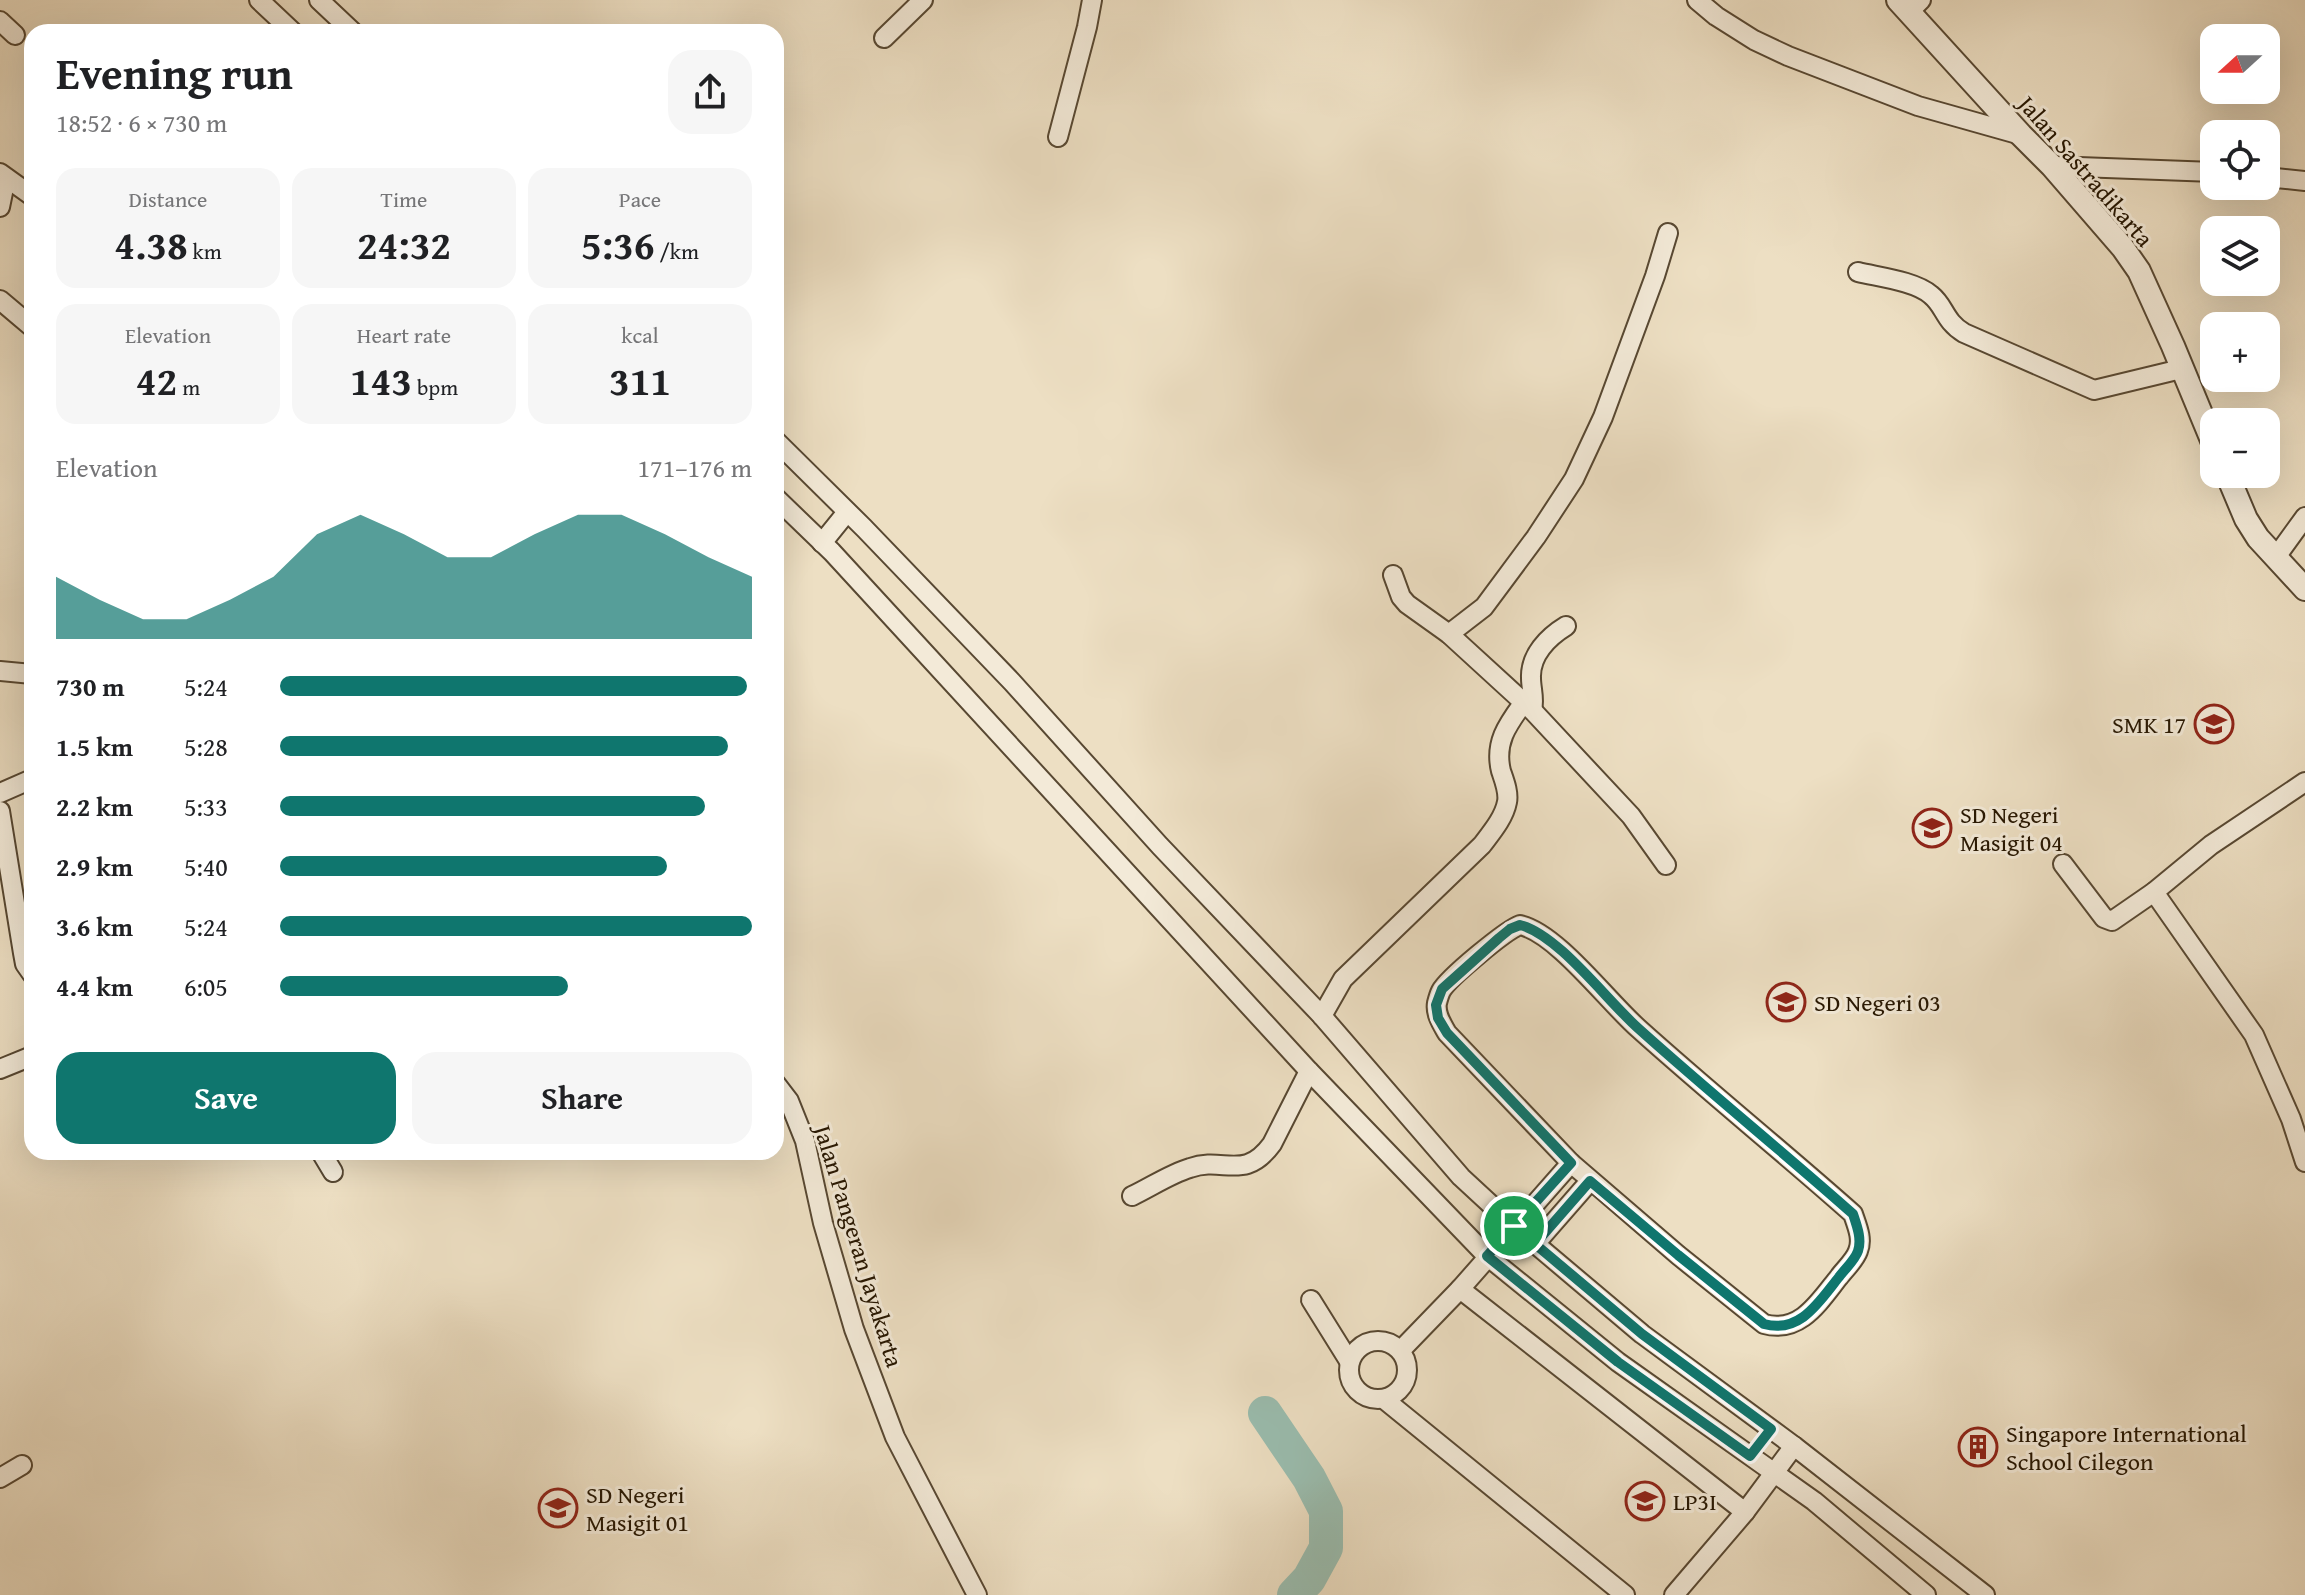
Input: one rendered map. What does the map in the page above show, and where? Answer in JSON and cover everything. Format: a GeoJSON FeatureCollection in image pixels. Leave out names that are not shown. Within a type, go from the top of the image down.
{"type":"FeatureCollection","features":[{"type":"Feature","properties":{"kind":"street"},"geometry":{"type":"LineString","coordinates":[[259,0],[284,24]]}},
{"type":"Feature","properties":{"kind":"street"},"geometry":{"type":"LineString","coordinates":[[319,0],[344,24]]}},
{"type":"Feature","properties":{"kind":"street"},"geometry":{"type":"LineString","coordinates":[[884,38],[923,0]]}},
{"type":"Feature","properties":{"kind":"street"},"geometry":{"type":"LineString","coordinates":[[1697,0],[1754,40],[1788,56],[1918,106],[2021,135]]}},
{"type":"Feature","properties":{"kind":"street"},"geometry":{"type":"LineString","coordinates":[[1058,137],[1087,27],[1090,1]]}},
{"type":"Feature","properties":{"kind":"street","name":"Jalan Sastradikarta"},"geometry":{"type":"LineString","coordinates":[[1909,4],[2123,248],[2139,271],[2200,413]]}},
{"type":"Feature","properties":{"kind":"street"},"geometry":{"type":"LineString","coordinates":[[0,21],[15,35]]}},
{"type":"Feature","properties":{"kind":"street"},"geometry":{"type":"LineString","coordinates":[[2052,166],[2200,171]]}},
{"type":"Feature","properties":{"kind":"street"},"geometry":{"type":"LineString","coordinates":[[3,175],[24,190]]}},
{"type":"Feature","properties":{"kind":"street"},"geometry":{"type":"LineString","coordinates":[[0,207],[3,175]]}},
{"type":"Feature","properties":{"kind":"street"},"geometry":{"type":"LineString","coordinates":[[2280,178],[2305,181]]}},
{"type":"Feature","properties":{"kind":"street"},"geometry":{"type":"LineString","coordinates":[[1449,634],[1484,607],[1574,479],[1603,417],[1668,233]]}},
{"type":"Feature","properties":{"kind":"street"},"geometry":{"type":"LineString","coordinates":[[1858,272],[1918,287],[1932,295],[1953,326],[1964,333],[2094,390],[2181,369]]}},
{"type":"Feature","properties":{"kind":"street"},"geometry":{"type":"LineString","coordinates":[[0,300],[24,320]]}},
{"type":"Feature","properties":{"kind":"street"},"geometry":{"type":"LineString","coordinates":[[784,449],[1012,682],[1160,846],[1322,1016],[1461,1177],[1642,1334],[1794,1446],[1985,1595]]}},
{"type":"Feature","properties":{"kind":"street"},"geometry":{"type":"LineString","coordinates":[[2233,488],[2258,538],[2305,589]]}},
{"type":"Feature","properties":{"kind":"street"},"geometry":{"type":"LineString","coordinates":[[784,506],[827,548],[1309,1071],[1487,1256],[1618,1362],[1814,1501],[1926,1595]]}},
{"type":"Feature","properties":{"kind":"street"},"geometry":{"type":"LineString","coordinates":[[827,548],[847,512]]}},
{"type":"Feature","properties":{"kind":"street"},"geometry":{"type":"LineString","coordinates":[[2276,557],[2305,517]]}},
{"type":"Feature","properties":{"kind":"street"},"geometry":{"type":"LineString","coordinates":[[1393,575],[1407,604],[1449,634],[1528,706],[1631,816],[1666,865]]}},
{"type":"Feature","properties":{"kind":"street"},"geometry":{"type":"LineString","coordinates":[[1322,1016],[1343,979],[1482,845],[1499,820],[1507,802],[1498,754],[1499,743],[1505,729],[1534,702],[1532,667],[1543,644],[1566,626]]}},
{"type":"Feature","properties":{"kind":"street"},"geometry":{"type":"LineString","coordinates":[[0,671],[24,673]]}},
{"type":"Feature","properties":{"kind":"street"},"geometry":{"type":"LineString","coordinates":[[0,793],[24,782]]}},
{"type":"Feature","properties":{"kind":"street"},"geometry":{"type":"LineString","coordinates":[[2063,864],[2104,918],[2112,921],[2154,892],[2211,845],[2305,782]]}},
{"type":"Feature","properties":{"kind":"street"},"geometry":{"type":"LineString","coordinates":[[0,811],[24,958]]}},
{"type":"Feature","properties":{"kind":"street"},"geometry":{"type":"LineString","coordinates":[[2154,892],[2254,1035],[2291,1119],[2305,1162]]}},
{"type":"Feature","properties":{"kind":"street"},"geometry":{"type":"LineString","coordinates":[[1520,925],[1549,938],[1636,1027],[1853,1214],[1859,1230],[1858,1253],[1812,1311],[1798,1322],[1773,1327],[1764,1324],[1667,1246],[1571,1163],[1447,1033],[1438,1018],[1436,1005],[1442,989],[1499,938],[1520,925]]}},
{"type":"Feature","properties":{"kind":"street"},"geometry":{"type":"LineString","coordinates":[[0,1069],[24,1059]]}},
{"type":"Feature","properties":{"kind":"street"},"geometry":{"type":"LineString","coordinates":[[1132,1196],[1188,1168],[1254,1163],[1272,1144],[1309,1071]]}},
{"type":"Feature","properties":{"kind":"street","name":"Jalan Pangeran Jayakarta"},"geometry":{"type":"LineString","coordinates":[[784,1094],[805,1141],[823,1223],[854,1329],[895,1437],[977,1595]]}},
{"type":"Feature","properties":{"kind":"street"},"geometry":{"type":"LineString","coordinates":[[326,1160],[333,1172]]}},
{"type":"Feature","properties":{"kind":"street"},"geometry":{"type":"LineString","coordinates":[[1401,1350],[1460,1289],[1571,1163]]}},
{"type":"Feature","properties":{"kind":"street"},"geometry":{"type":"LineString","coordinates":[[1535,1244],[1590,1181]]}},
{"type":"Feature","properties":{"kind":"street"},"geometry":{"type":"LineString","coordinates":[[1460,1289],[1745,1512]]}},
{"type":"Feature","properties":{"kind":"street"},"geometry":{"type":"LineString","coordinates":[[1311,1300],[1349,1361],[1350,1382],[1365,1398],[1385,1400],[1625,1595]]}},
{"type":"Feature","properties":{"kind":"street"},"geometry":{"type":"LineString","coordinates":[[1349,1361],[1362,1344],[1383,1340],[1401,1350],[1408,1369],[1402,1389],[1385,1400]]}},
{"type":"Feature","properties":{"kind":"street"},"geometry":{"type":"LineString","coordinates":[[1750,1456],[1771,1429]]}},
{"type":"Feature","properties":{"kind":"street"},"geometry":{"type":"LineString","coordinates":[[1674,1595],[1745,1512],[1794,1446]]}},
{"type":"Feature","properties":{"kind":"street"},"geometry":{"type":"LineString","coordinates":[[0,1478],[22,1465]]}},
{"type":"Feature","properties":{"kind":"waterway"},"geometry":{"type":"LineString","coordinates":[[1265,1413],[1309,1478],[1326,1511],[1326,1548],[1309,1579],[1294,1595]]}},
{"type":"Feature","properties":{"kind":"place","name":"SMK 17"},"geometry":{"type":"Point","coordinates":[2214,724]}},
{"type":"Feature","properties":{"kind":"place","name":"SD Negeri Masigit 04"},"geometry":{"type":"Point","coordinates":[1932,828]}},
{"type":"Feature","properties":{"kind":"place","name":"SD Negeri 03"},"geometry":{"type":"Point","coordinates":[1786,1002]}},
{"type":"Feature","properties":{"kind":"place","name":"Singapore International School Cilegon"},"geometry":{"type":"Point","coordinates":[1978,1447]}},
{"type":"Feature","properties":{"kind":"place","name":"LP3I"},"geometry":{"type":"Point","coordinates":[1645,1501]}},
{"type":"Feature","properties":{"kind":"place","name":"SD Negeri Masigit 01"},"geometry":{"type":"Point","coordinates":[558,1508]}},
{"type":"Feature","properties":{"kind":"route"},"geometry":{"type":"LineString","coordinates":[[1520,925],[1549,938],[1636,1027],[1853,1214],[1859,1230],[1859,1242],[1858,1253],[1812,1311],[1798,1322],[1773,1327],[1764,1324],[1590,1181],[1535,1244],[1642,1334],[1771,1429],[1750,1456],[1618,1362],[1487,1256],[1514,1226],[1571,1163],[1447,1033],[1438,1018],[1436,1005],[1442,989],[1499,938],[1520,925]]}}]}
